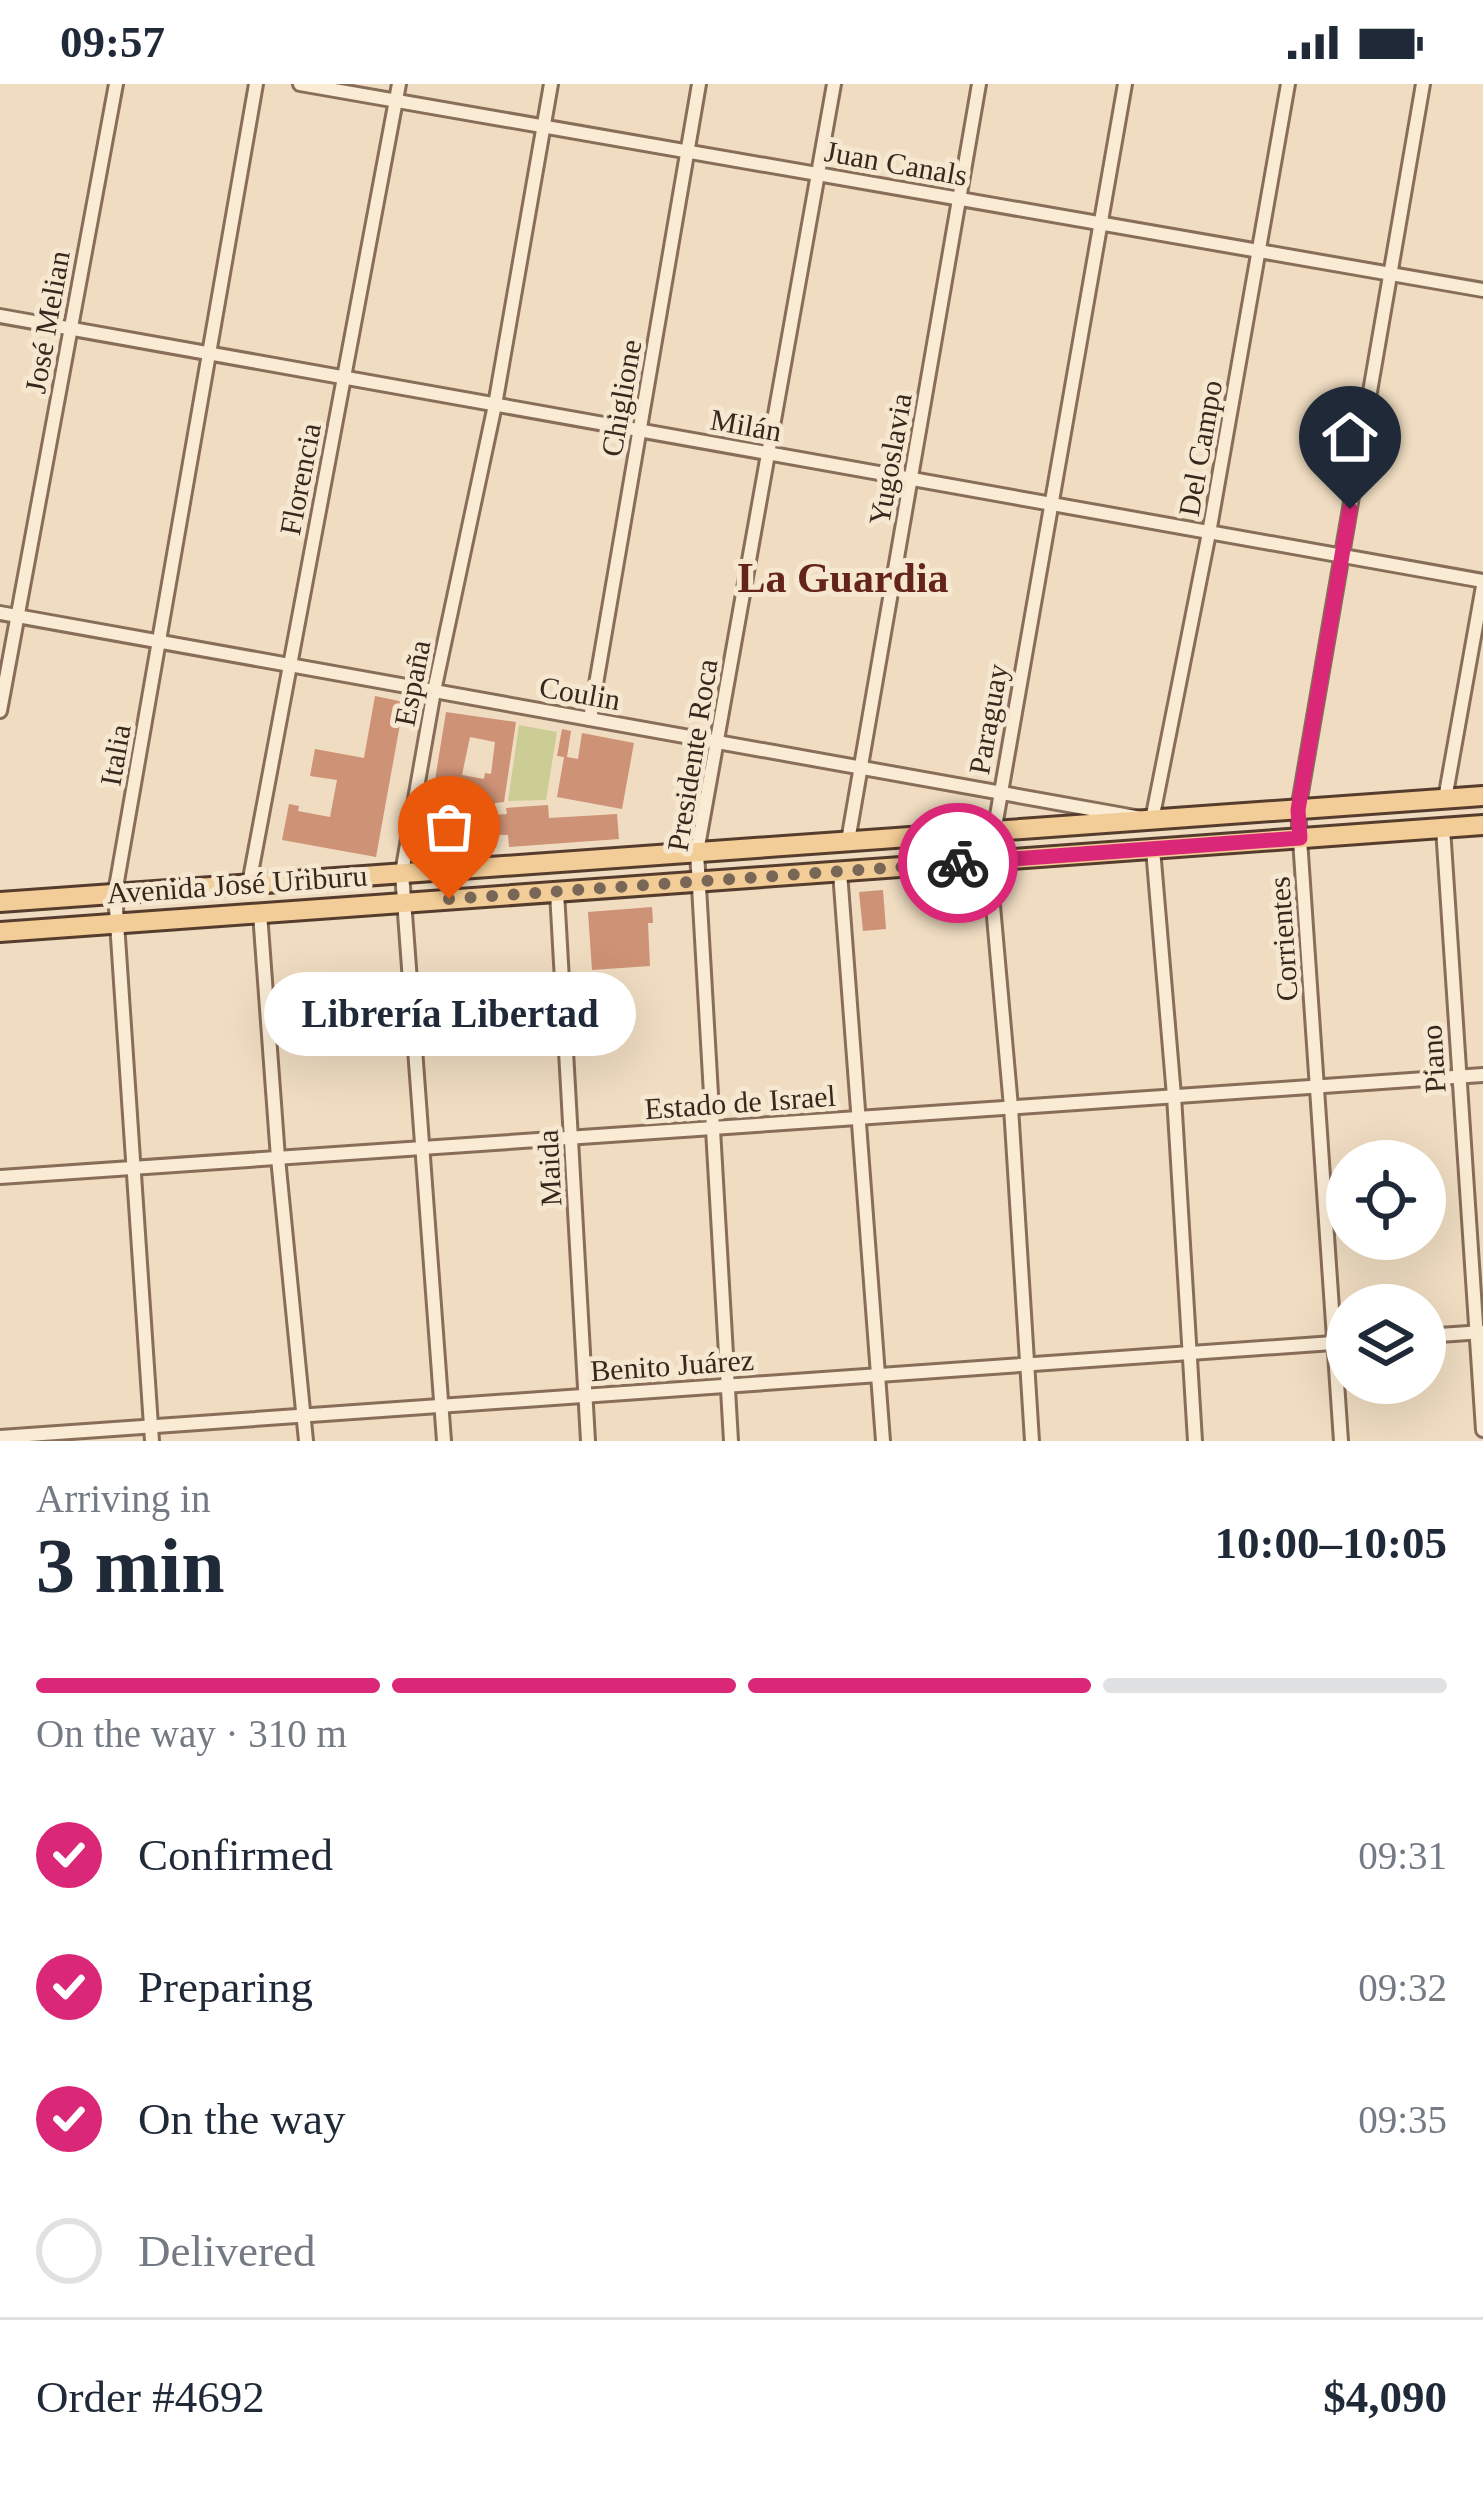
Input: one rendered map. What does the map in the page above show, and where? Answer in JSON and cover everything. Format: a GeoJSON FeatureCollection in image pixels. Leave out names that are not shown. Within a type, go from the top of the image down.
{"type":"FeatureCollection","features":[{"type":"Feature","properties":{"kind":"main road","name":"Avenida José Uriburu"},"geometry":{"type":"LineString","coordinates":[[0,902],[1483,796]]}},
{"type":"Feature","properties":{"kind":"main road","name":"Avenida José Uriburu"},"geometry":{"type":"LineString","coordinates":[[0,932],[1483,825]]}},
{"type":"Feature","properties":{"kind":"street","name":"José Melian"},"geometry":{"type":"LineString","coordinates":[[0,711],[116,84]]}},
{"type":"Feature","properties":{"kind":"street","name":"Italia"},"geometry":{"type":"LineString","coordinates":[[152,1433],[115,893],[256,84]]}},
{"type":"Feature","properties":{"kind":"street","name":"Juan Canals"},"geometry":{"type":"LineString","coordinates":[[301,84],[1483,290]]}},
{"type":"Feature","properties":{"kind":"street","name":"Florencia"},"geometry":{"type":"LineString","coordinates":[[250,884],[399,84]]}},
{"type":"Feature","properties":{"kind":"street","name":"España"},"geometry":{"type":"LineString","coordinates":[[444,1441],[402,872],[434,691],[495,405],[550,84]]}},
{"type":"Feature","properties":{"kind":"street","name":"Chiglione"},"geometry":{"type":"LineString","coordinates":[[590,719],[699,84]]}},
{"type":"Feature","properties":{"kind":"street","name":"Presidente Roca"},"geometry":{"type":"LineString","coordinates":[[731,1441],[698,852],[833,84]]}},
{"type":"Feature","properties":{"kind":"street","name":"Yugoslavia"},"geometry":{"type":"LineString","coordinates":[[848,841],[979,84]]}},
{"type":"Feature","properties":{"kind":"street","name":"Paraguay"},"geometry":{"type":"LineString","coordinates":[[1031,1441],[1011,1108],[989,861],[1125,84]]}},
{"type":"Feature","properties":{"kind":"street","name":"Del Campo"},"geometry":{"type":"LineString","coordinates":[[1152,820],[1209,532],[1288,84]]}},
{"type":"Feature","properties":{"kind":"street","name":"Corrientes"},"geometry":{"type":"LineString","coordinates":[[1336,1284],[1298,810],[1423,84]]}},
{"type":"Feature","properties":{"kind":"street","name":"Milán"},"geometry":{"type":"LineString","coordinates":[[0,316],[1483,584]]}},
{"type":"Feature","properties":{"kind":"street"},"geometry":{"type":"LineString","coordinates":[[1445,799],[1483,584]]}},
{"type":"Feature","properties":{"kind":"street","name":"Coulin"},"geometry":{"type":"LineString","coordinates":[[0,613],[1152,820]]}},
{"type":"Feature","properties":{"kind":"street","name":"Piano"},"geometry":{"type":"LineString","coordinates":[[1443,828],[1483,1430]]}},
{"type":"Feature","properties":{"kind":"street"},"geometry":{"type":"LineString","coordinates":[[1154,849],[1195,1441]]}},
{"type":"Feature","properties":{"kind":"street"},"geometry":{"type":"LineString","coordinates":[[840,872],[883,1441]]}},
{"type":"Feature","properties":{"kind":"street","name":"Maida"},"geometry":{"type":"LineString","coordinates":[[557,892],[588,1441]]}},
{"type":"Feature","properties":{"kind":"street"},"geometry":{"type":"LineString","coordinates":[[260,914],[306,1441]]}},
{"type":"Feature","properties":{"kind":"street","name":"Estado de Israel"},"geometry":{"type":"LineString","coordinates":[[0,1177],[1483,1075]]}},
{"type":"Feature","properties":{"kind":"street"},"geometry":{"type":"LineString","coordinates":[[1446,1335],[1480,1333]]}},
{"type":"Feature","properties":{"kind":"street","name":"Benito Juárez"},"geometry":{"type":"LineString","coordinates":[[0,1437],[152,1433],[304,1415],[1326,1343]]}},
{"type":"Feature","properties":{"kind":"street","name":"Corrientes"},"geometry":{"type":"LineString","coordinates":[[1341,1404],[1341,1441]]}},
{"type":"Feature","properties":{"kind":"green space"},"geometry":{"type":"Polygon","coordinates":[[[519,725],[557,732],[546,800],[508,801],[519,725]]]}},
{"type":"Feature","properties":{"kind":"building"},"geometry":{"type":"Polygon","coordinates":[[[375,696],[404,702],[376,857],[282,840],[289,804],[299,806],[298,811],[330,817],[337,780],[310,776],[315,749],[364,758],[375,696]]]}},
{"type":"Feature","properties":{"kind":"building"},"geometry":{"type":"Polygon","coordinates":[[[446,712],[516,722],[504,802],[495,803],[494,815],[507,814],[506,808],[548,805],[549,818],[617,814],[619,839],[509,847],[508,835],[498,835],[496,848],[470,849],[472,840],[444,835],[443,845],[425,842],[446,712]],[[470,737],[462,775],[484,779],[485,773],[491,774],[495,742],[470,737]],[[461,791],[457,817],[476,820],[481,794],[461,791]]]}},
{"type":"Feature","properties":{"kind":"building"},"geometry":{"type":"Polygon","coordinates":[[[562,729],[571,731],[567,757],[578,759],[582,733],[634,743],[622,809],[557,797],[564,757],[557,756],[562,729]]]}},
{"type":"Feature","properties":{"kind":"building"},"geometry":{"type":"Polygon","coordinates":[[[883,890],[886,929],[863,931],[859,892],[883,890]]]}},
{"type":"Feature","properties":{"kind":"building"},"geometry":{"type":"Polygon","coordinates":[[[652,907],[650,966],[592,970],[588,912],[652,907]]]}},
{"type":"Feature","properties":{"kind":"way so far"},"geometry":{"type":"LineString","coordinates":[[449,899],[958,863]]}},
{"type":"Feature","properties":{"kind":"place","name":"Librería Libertad"},"geometry":{"type":"Point","coordinates":[449,899]}},
{"type":"Feature","properties":{"kind":"district","name":"La Guardia"},"geometry":{"type":"Point","coordinates":[843,578]}},
{"type":"Feature","properties":{"kind":"route"},"geometry":{"type":"LineString","coordinates":[[958,863],[1300,838],[1298,810],[1350,509]]}}]}
